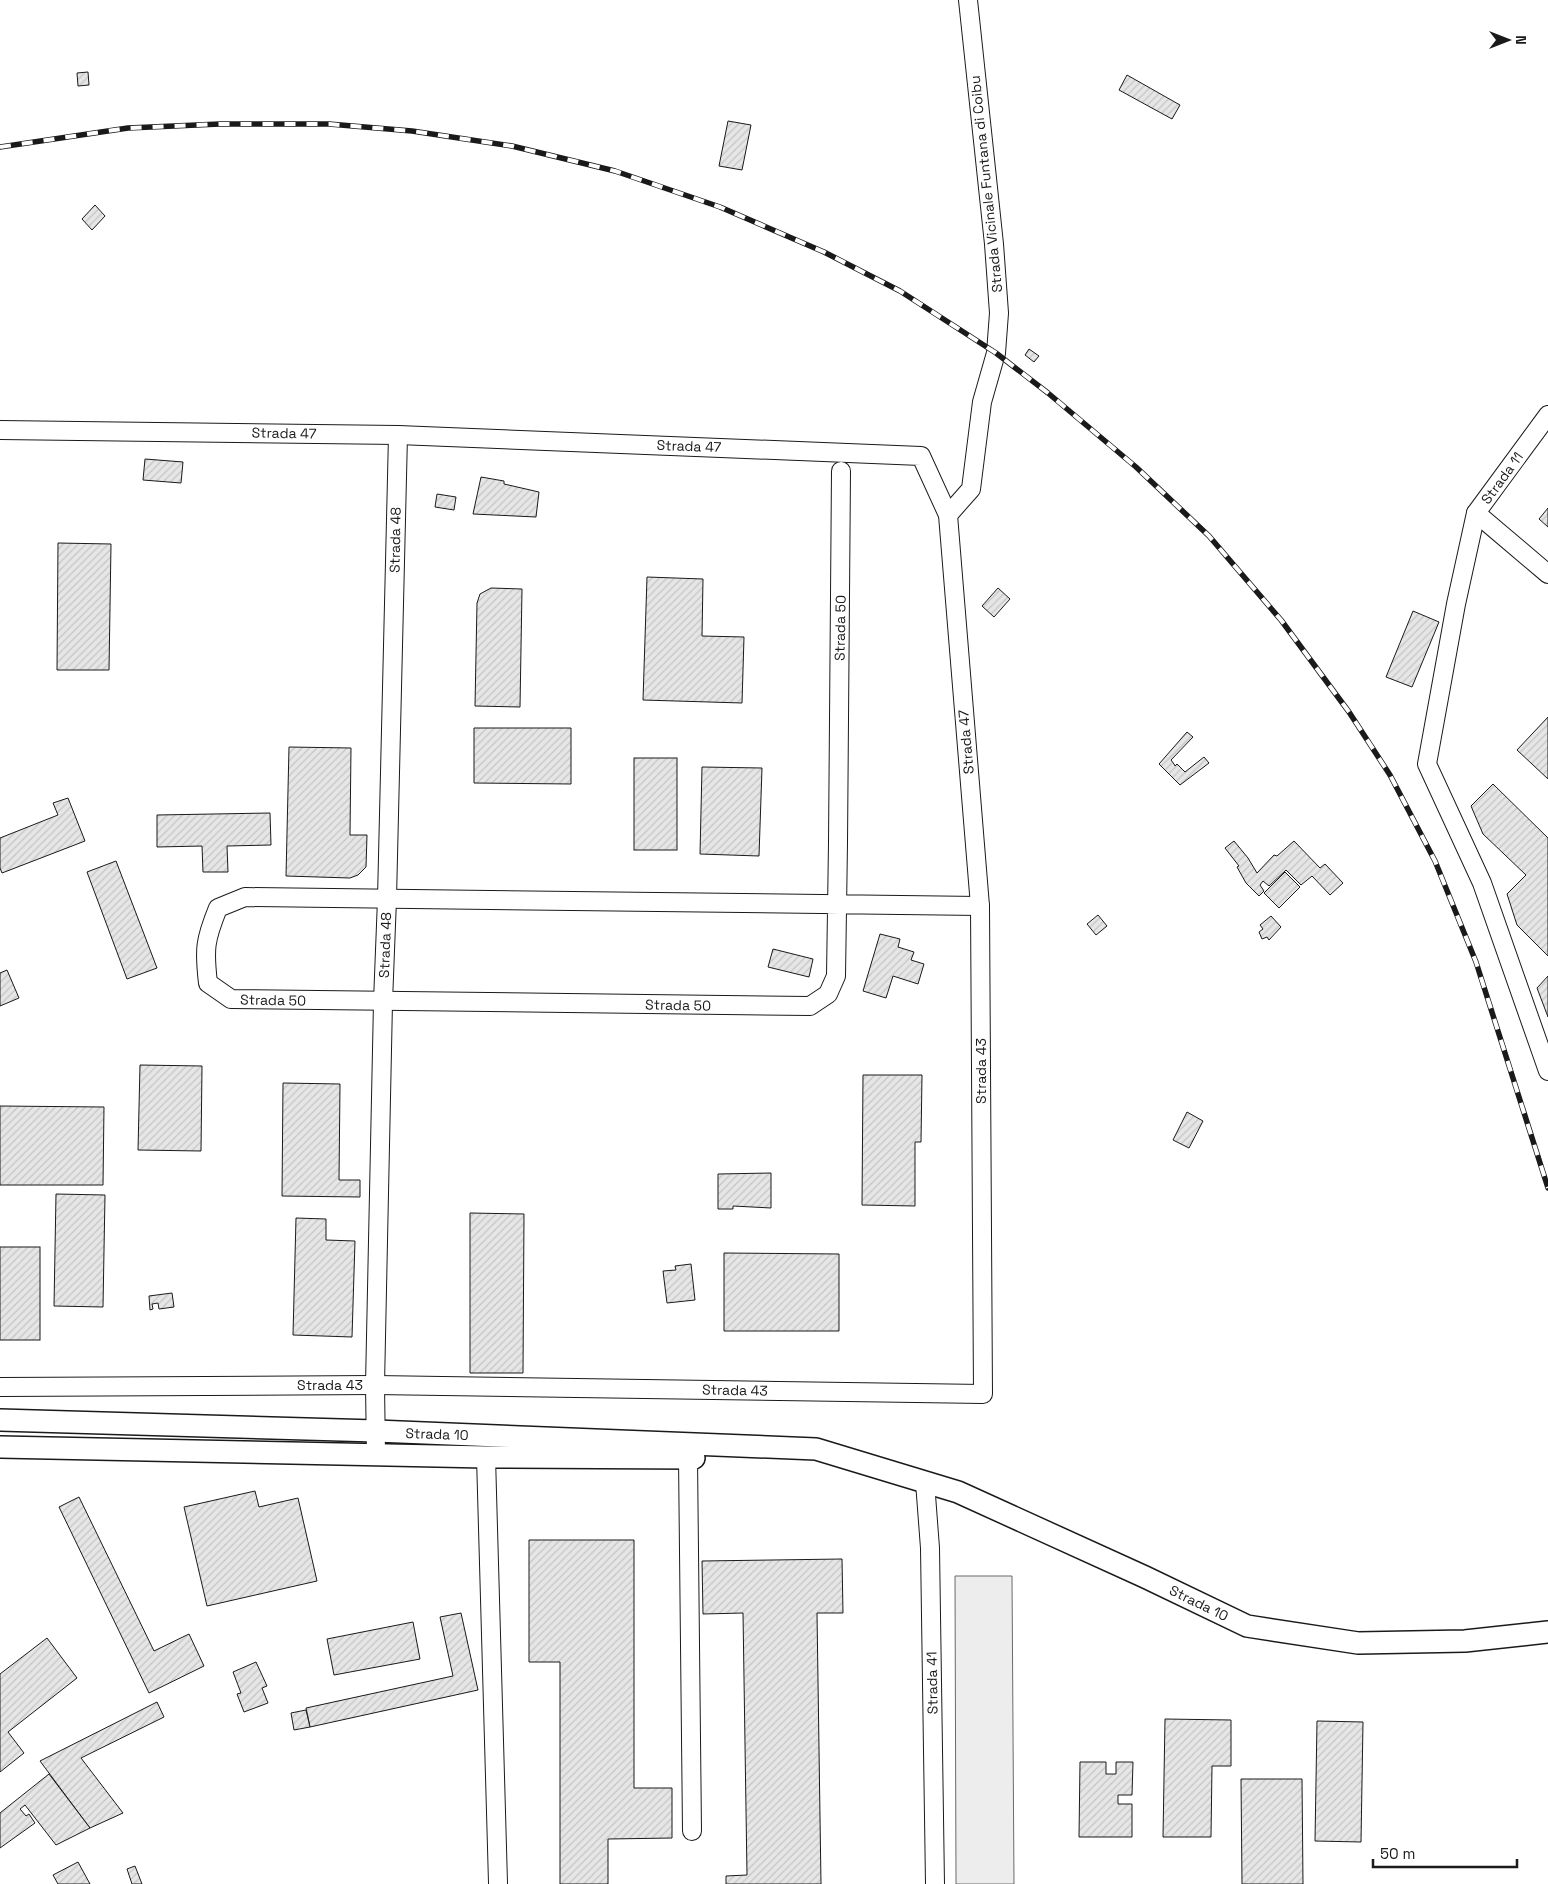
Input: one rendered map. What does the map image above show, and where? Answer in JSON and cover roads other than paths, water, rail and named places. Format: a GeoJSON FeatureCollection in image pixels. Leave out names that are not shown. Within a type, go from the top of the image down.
{"type":"FeatureCollection","features":[{"type":"Feature","properties":{"kind":"street","name":"Strada Vicinale Funtana di Coibu"},"geometry":{"type":"LineString","coordinates":[[948,515],[971,489],[982,402],[996,353],[998,304],[994,244],[968,0]]}},
{"type":"Feature","properties":{"kind":"street","name":"Strada 11"},"geometry":{"type":"LineString","coordinates":[[1548,415],[1476,513],[1548,574]]}},
{"type":"Feature","properties":{"kind":"street","name":"Strada 47"},"geometry":{"type":"LineString","coordinates":[[0,430],[398,435],[921,456],[948,515],[980,906]]}},
{"type":"Feature","properties":{"kind":"street","name":"Strada 48"},"geometry":{"type":"LineString","coordinates":[[376,1455],[375,1385],[383,1002],[398,435]]}},
{"type":"Feature","properties":{"kind":"street","name":"Strada 50"},"geometry":{"type":"LineString","coordinates":[[841,471],[837,905],[836,976],[828,994],[810,1006],[383,1002],[231,999],[208,983],[204,953],[208,933],[218,908],[245,897],[837,905],[980,906]]}},
{"type":"Feature","properties":{"kind":"street"},"geometry":{"type":"LineString","coordinates":[[1476,513],[1456,604],[1427,764],[1482,883],[1548,1071]]}},
{"type":"Feature","properties":{"kind":"street","name":"Strada 43"},"geometry":{"type":"LineString","coordinates":[[0,1387],[375,1385],[982,1394],[980,906]]}},
{"type":"Feature","properties":{"kind":"street","name":"Strada 10"},"geometry":{"type":"LineString","coordinates":[[0,1420],[376,1431],[816,1449],[958,1492],[1247,1626],[1358,1643],[1465,1641],[1548,1632]]}},
{"type":"Feature","properties":{"kind":"street","name":"Strada 10"},"geometry":{"type":"LineString","coordinates":[[0,1447],[486,1457],[688,1458],[872,1465]]}},
{"type":"Feature","properties":{"kind":"street"},"geometry":{"type":"LineString","coordinates":[[486,1457],[498,1883]]}},
{"type":"Feature","properties":{"kind":"street"},"geometry":{"type":"LineString","coordinates":[[688,1458],[692,1831]]}},
{"type":"Feature","properties":{"kind":"street","name":"Strada 41"},"geometry":{"type":"LineString","coordinates":[[925,1482],[930,1548],[935,1884]]}},
{"type":"Feature","properties":{"kind":"railway"},"geometry":{"type":"LineString","coordinates":[[0,147],[128,128],[220,124],[329,124],[412,131],[512,146],[615,171],[720,207],[824,252],[900,291],[996,353],[1048,393],[1136,467],[1209,536],[1281,620],[1349,712],[1390,775],[1435,861],[1476,962],[1548,1188]]}}]}
